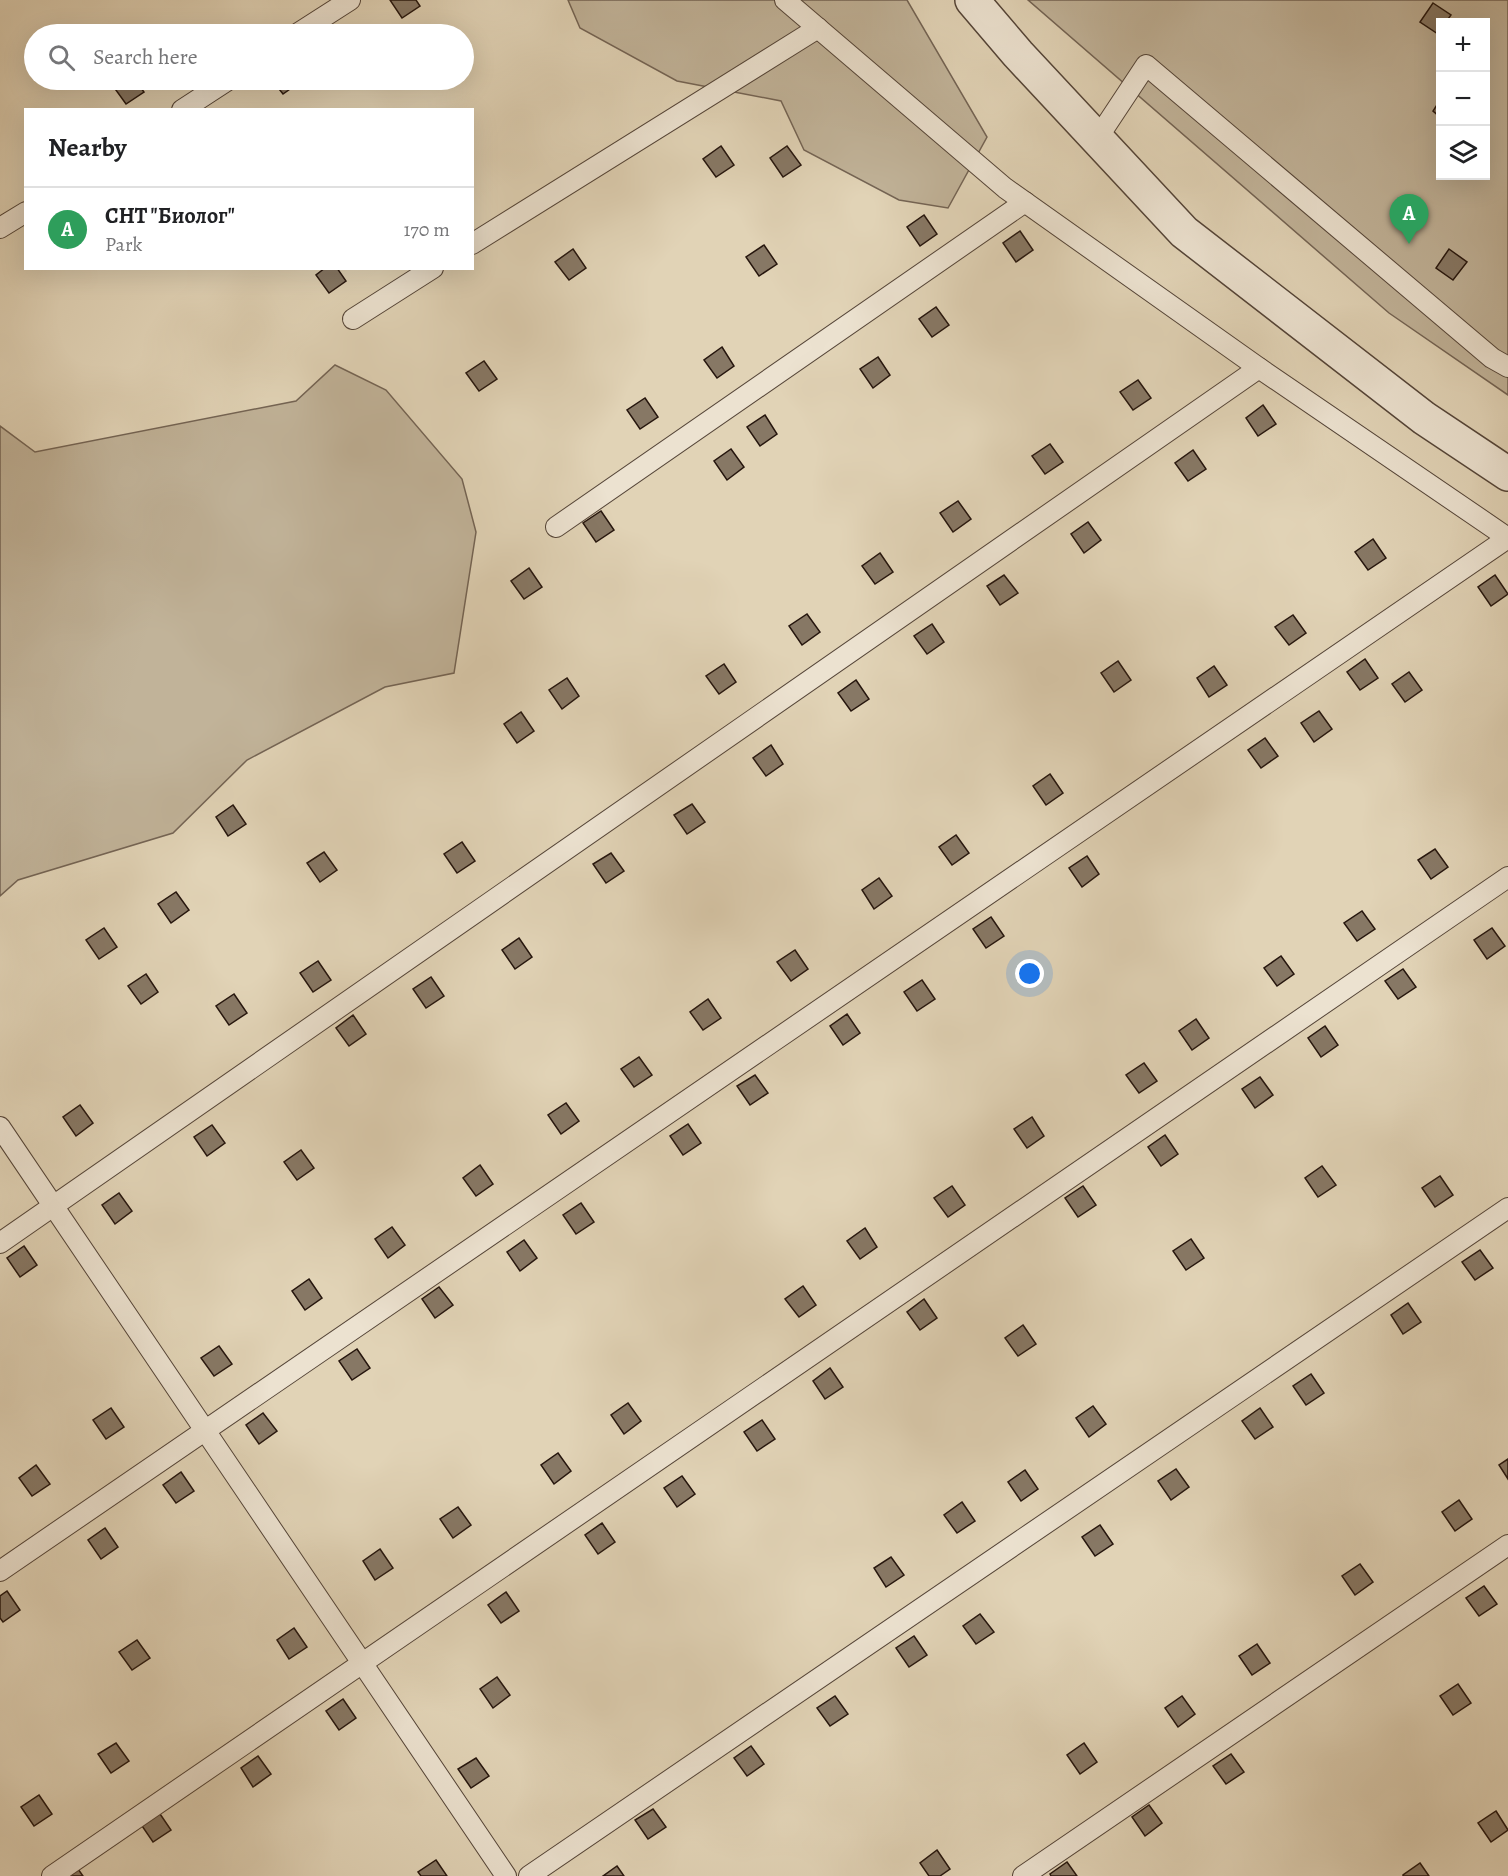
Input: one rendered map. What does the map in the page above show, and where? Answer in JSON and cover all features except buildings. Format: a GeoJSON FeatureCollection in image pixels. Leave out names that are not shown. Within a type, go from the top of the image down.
{"type":"FeatureCollection","features":[{"type":"Feature","properties":{"kind":"street"},"geometry":{"type":"LineString","coordinates":[[972,0],[1097,139],[1184,231],[1424,418],[1508,474]]}},
{"type":"Feature","properties":{"kind":"lane"},"geometry":{"type":"LineString","coordinates":[[313,24],[350,0]]}},
{"type":"Feature","properties":{"kind":"lane"},"geometry":{"type":"LineString","coordinates":[[0,1571],[1508,538],[1259,368],[1005,188],[786,0]]}},
{"type":"Feature","properties":{"kind":"lane"},"geometry":{"type":"LineString","coordinates":[[474,243],[818,28]]}},
{"type":"Feature","properties":{"kind":"lane"},"geometry":{"type":"LineString","coordinates":[[1097,139],[1146,65],[1492,358],[1508,367]]}},
{"type":"Feature","properties":{"kind":"lane"},"geometry":{"type":"LineString","coordinates":[[185,108],[213,90]]}},
{"type":"Feature","properties":{"kind":"lane"},"geometry":{"type":"LineString","coordinates":[[556,527],[1025,202]]}},
{"type":"Feature","properties":{"kind":"lane"},"geometry":{"type":"LineString","coordinates":[[0,228],[24,213]]}},
{"type":"Feature","properties":{"kind":"lane"},"geometry":{"type":"LineString","coordinates":[[353,319],[430,270]]}},
{"type":"Feature","properties":{"kind":"lane"},"geometry":{"type":"LineString","coordinates":[[0,1243],[1259,368]]}},
{"type":"Feature","properties":{"kind":"lane"},"geometry":{"type":"LineString","coordinates":[[52,1876],[1508,877]]}},
{"type":"Feature","properties":{"kind":"lane"},"geometry":{"type":"LineString","coordinates":[[0,1127],[506,1876]]}},
{"type":"Feature","properties":{"kind":"lane"},"geometry":{"type":"LineString","coordinates":[[530,1876],[1508,1208]]}},
{"type":"Feature","properties":{"kind":"lane"},"geometry":{"type":"LineString","coordinates":[[1023,1876],[1508,1545]]}},
{"type":"Feature","properties":{"kind":"shaded area"},"geometry":{"type":"Polygon","coordinates":[[[568,0],[907,0],[987,137],[948,208],[899,200],[804,150],[781,101],[677,81],[580,28],[568,0]]]}},
{"type":"Feature","properties":{"kind":"shaded area"},"geometry":{"type":"Polygon","coordinates":[[[1028,0],[1508,0],[1508,395],[1389,313],[1028,0]]]}},
{"type":"Feature","properties":{"kind":"shaded area"},"geometry":{"type":"Polygon","coordinates":[[[335,365],[386,390],[462,479],[476,532],[454,673],[385,687],[247,760],[173,833],[18,880],[0,896],[0,426],[35,452],[296,401],[335,365]]]}},
{"type":"Feature","properties":{"kind":"place","name":"СНТ \"Биолог\""},"geometry":{"type":"Point","coordinates":[1409,244]}}]}
